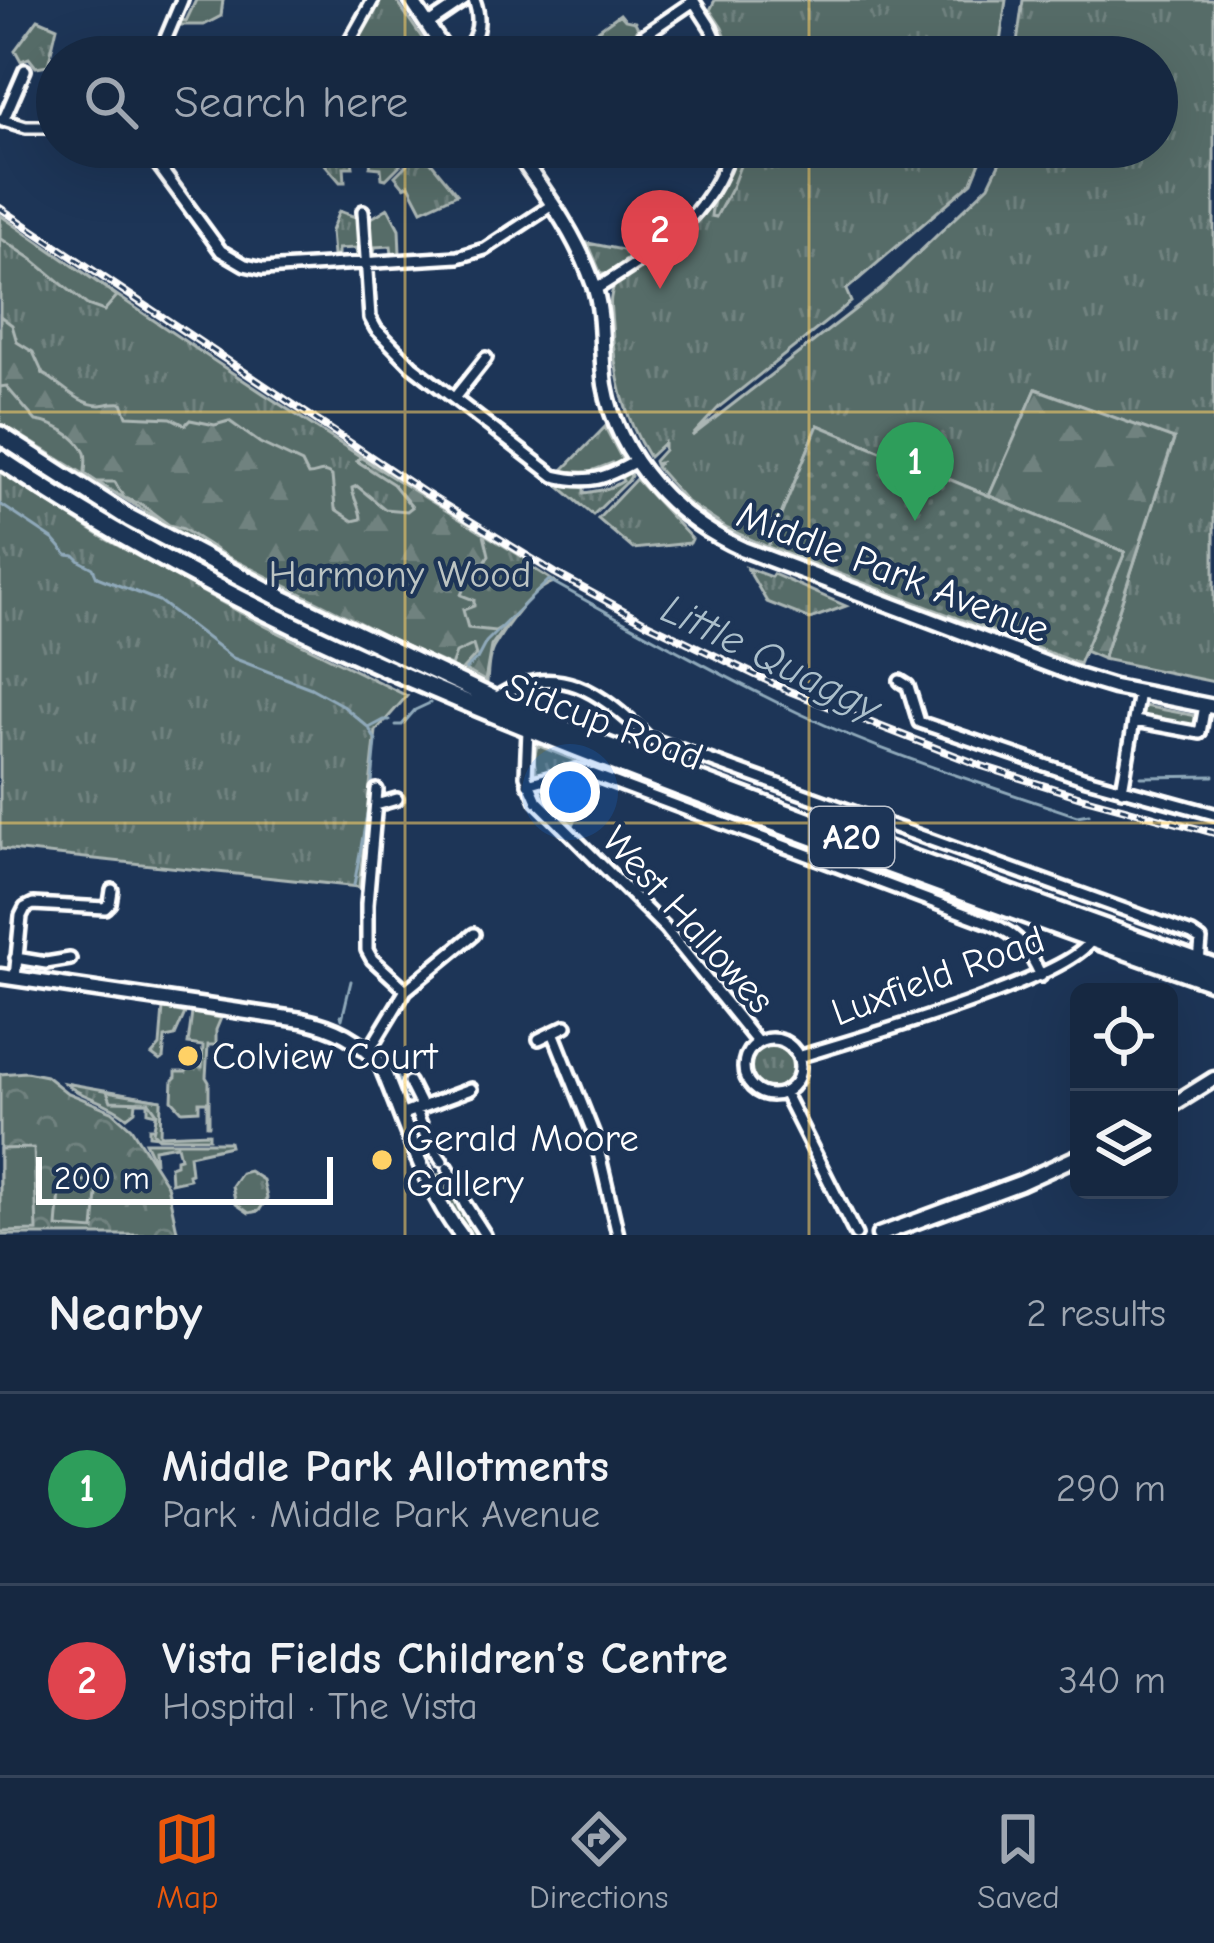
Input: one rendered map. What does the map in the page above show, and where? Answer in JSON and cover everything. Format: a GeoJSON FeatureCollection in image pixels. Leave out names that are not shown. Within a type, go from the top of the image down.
{"type":"FeatureCollection","features":[{"type":"Feature","properties":{"kind":"highway","name":"Sidcup Road"},"geometry":{"type":"LineString","coordinates":[[0,435],[129,518],[284,599],[494,699],[832,830],[1206,964]]}},
{"type":"Feature","properties":{"kind":"highway","name":"Sidcup Road"},"geometry":{"type":"LineString","coordinates":[[0,459],[117,532],[264,612],[440,693],[528,730],[1214,982]]}},
{"type":"Feature","properties":{"kind":"street"},"geometry":{"type":"LineString","coordinates":[[167,36],[182,0]]}},
{"type":"Feature","properties":{"kind":"street"},"geometry":{"type":"LineString","coordinates":[[353,36],[373,0]]}},
{"type":"Feature","properties":{"kind":"street"},"geometry":{"type":"LineString","coordinates":[[411,0],[435,36]]}},
{"type":"Feature","properties":{"kind":"street"},"geometry":{"type":"LineString","coordinates":[[427,25],[464,0]]}},
{"type":"Feature","properties":{"kind":"street"},"geometry":{"type":"LineString","coordinates":[[474,0],[476,36]]}},
{"type":"Feature","properties":{"kind":"street"},"geometry":{"type":"LineString","coordinates":[[644,35],[693,0],[715,36]]}},
{"type":"Feature","properties":{"kind":"street"},"geometry":{"type":"LineString","coordinates":[[25,70],[1,120],[36,129]]}},
{"type":"Feature","properties":{"kind":"street"},"geometry":{"type":"LineString","coordinates":[[160,168],[221,251],[237,262],[263,269],[469,255],[552,205]]}},
{"type":"Feature","properties":{"kind":"street","name":"Middle Park Avenue"},"geometry":{"type":"LineString","coordinates":[[527,168],[574,238],[596,289],[606,388],[623,437],[682,514],[714,536],[1081,677],[1209,706],[1200,733],[1135,721]]}},
{"type":"Feature","properties":{"kind":"street"},"geometry":{"type":"LineString","coordinates":[[596,289],[690,221],[713,190],[722,168]]}},
{"type":"Feature","properties":{"kind":"street"},"geometry":{"type":"LineString","coordinates":[[363,211],[370,318],[412,366],[554,476],[599,480],[637,460]]}},
{"type":"Feature","properties":{"kind":"street"},"geometry":{"type":"LineString","coordinates":[[454,397],[486,358]]}},
{"type":"Feature","properties":{"kind":"street","name":"Sidcup Road"},"geometry":{"type":"LineString","coordinates":[[494,699],[514,685],[568,681],[620,710],[648,738],[1192,934],[1201,940],[1206,964]]}},
{"type":"Feature","properties":{"kind":"street"},"geometry":{"type":"LineString","coordinates":[[900,681],[908,686],[919,722],[1122,790],[1214,814]]}},
{"type":"Feature","properties":{"kind":"street"},"geometry":{"type":"LineString","coordinates":[[1122,790],[1139,692]]}},
{"type":"Feature","properties":{"kind":"street"},"geometry":{"type":"LineString","coordinates":[[528,730],[528,784]]}},
{"type":"Feature","properties":{"kind":"street","name":"Sidcup Road"},"geometry":{"type":"LineString","coordinates":[[528,784],[576,770],[586,772],[992,924],[1019,938],[1041,976]]}},
{"type":"Feature","properties":{"kind":"street","name":"West Hallowes"},"geometry":{"type":"LineString","coordinates":[[528,784],[541,805],[665,928],[758,1043]]}},
{"type":"Feature","properties":{"kind":"street"},"geometry":{"type":"LineString","coordinates":[[377,790],[367,950],[406,990]]}},
{"type":"Feature","properties":{"kind":"street"},"geometry":{"type":"LineString","coordinates":[[376,805],[397,799]]}},
{"type":"Feature","properties":{"kind":"street"},"geometry":{"type":"LineString","coordinates":[[15,978],[25,908],[33,904],[105,908],[112,890]]}},
{"type":"Feature","properties":{"kind":"street"},"geometry":{"type":"LineString","coordinates":[[369,1051],[406,990],[474,934]]}},
{"type":"Feature","properties":{"kind":"street","name":"Luxfield Road"},"geometry":{"type":"LineString","coordinates":[[799,1057],[1041,976],[1086,951],[1091,940]]}},
{"type":"Feature","properties":{"kind":"street"},"geometry":{"type":"LineString","coordinates":[[16,958],[46,963],[70,959]]}},
{"type":"Feature","properties":{"kind":"street"},"geometry":{"type":"LineString","coordinates":[[0,976],[319,1024],[341,1032],[369,1051],[413,1110],[485,1235]]}},
{"type":"Feature","properties":{"kind":"street"},"geometry":{"type":"LineString","coordinates":[[539,1040],[566,1026]]}},
{"type":"Feature","properties":{"kind":"street"},"geometry":{"type":"LineString","coordinates":[[553,1032],[596,1140],[618,1235]]}},
{"type":"Feature","properties":{"kind":"street","name":"West Hallowes"},"geometry":{"type":"LineString","coordinates":[[782,1041],[799,1057],[797,1079],[784,1092],[763,1093],[747,1078],[746,1058],[758,1043],[782,1041]]}},
{"type":"Feature","properties":{"kind":"street"},"geometry":{"type":"LineString","coordinates":[[1178,1101],[1214,1078]]}},
{"type":"Feature","properties":{"kind":"street"},"geometry":{"type":"LineString","coordinates":[[411,1087],[428,1177],[461,1235]]}},
{"type":"Feature","properties":{"kind":"street"},"geometry":{"type":"LineString","coordinates":[[413,1110],[471,1089]]}},
{"type":"Feature","properties":{"kind":"street","name":"West Hallowes"},"geometry":{"type":"LineString","coordinates":[[784,1092],[856,1235]]}},
{"type":"Feature","properties":{"kind":"street"},"geometry":{"type":"LineString","coordinates":[[879,1235],[1070,1160]]}},
{"type":"Feature","properties":{"kind":"green space"},"geometry":{"type":"Polygon","coordinates":[[[196,0],[223,0],[221,16],[204,25],[178,25],[186,21],[196,0]]]}},
{"type":"Feature","properties":{"kind":"green space"},"geometry":{"type":"Polygon","coordinates":[[[378,0],[396,0],[421,36],[358,36],[378,0]]]}},
{"type":"Feature","properties":{"kind":"green space"},"geometry":{"type":"Polygon","coordinates":[[[715,0],[1006,0],[1001,36],[725,36],[710,10],[715,0]]]}},
{"type":"Feature","properties":{"kind":"green space"},"geometry":{"type":"Polygon","coordinates":[[[1023,0],[1214,0],[1214,682],[1103,659],[1174,440],[1036,389],[989,496],[818,425],[768,547],[726,528],[687,502],[656,467],[659,463],[654,461],[664,443],[649,457],[622,394],[611,308],[615,286],[697,221],[731,168],[978,168],[972,182],[846,290],[851,302],[719,407],[692,436],[880,290],[989,185],[997,168],[1178,168],[1178,36],[1018,36],[1023,0]]]}},
{"type":"Feature","properties":{"kind":"green space"},"geometry":{"type":"Polygon","coordinates":[[[620,14],[638,28],[634,36],[590,36],[620,14]]]}},
{"type":"Feature","properties":{"kind":"green space"},"geometry":{"type":"Polygon","coordinates":[[[38,19],[57,27],[55,36],[36,36],[36,67],[29,58],[21,61],[15,50],[38,19]]]}},
{"type":"Feature","properties":{"kind":"green space"},"geometry":{"type":"Polygon","coordinates":[[[328,168],[344,168],[345,182],[328,168]]]}},
{"type":"Feature","properties":{"kind":"green space"},"geometry":{"type":"Polygon","coordinates":[[[381,168],[397,168],[386,179],[381,168]]]}},
{"type":"Feature","properties":{"kind":"green space"},"geometry":{"type":"Polygon","coordinates":[[[403,168],[436,168],[457,194],[422,210],[409,185],[404,187],[395,176],[403,168]]]}},
{"type":"Feature","properties":{"kind":"green space"},"geometry":{"type":"Polygon","coordinates":[[[729,168],[739,168],[716,217],[711,216],[729,168]]]}},
{"type":"Feature","properties":{"kind":"green space"},"geometry":{"type":"Polygon","coordinates":[[[388,208],[399,229],[400,253],[392,254],[391,246],[375,247],[372,254],[370,219],[388,208]]]}},
{"type":"Feature","properties":{"kind":"green space"},"geometry":{"type":"Polygon","coordinates":[[[339,211],[361,219],[363,256],[357,256],[356,248],[338,249],[338,256],[333,256],[331,231],[339,211]]]}},
{"type":"Feature","properties":{"kind":"green space"},"geometry":{"type":"Polygon","coordinates":[[[0,215],[555,582],[529,599],[506,628],[491,653],[487,683],[361,627],[189,538],[0,423],[0,215]]]}},
{"type":"Feature","properties":{"kind":"green space"},"geometry":{"type":"Polygon","coordinates":[[[0,215],[117,296],[104,311],[87,305],[0,238],[0,215]]]}},
{"type":"Feature","properties":{"kind":"green space"},"geometry":{"type":"Polygon","coordinates":[[[588,243],[623,250],[629,258],[601,274],[588,243]]]}},
{"type":"Feature","properties":{"kind":"green space","name":"Harmony Wood"},"geometry":{"type":"Polygon","coordinates":[[[0,316],[12,325],[17,342],[33,352],[43,374],[84,401],[122,403],[127,416],[171,418],[185,425],[190,420],[215,425],[229,421],[260,443],[302,463],[308,475],[332,476],[335,509],[353,521],[361,519],[352,488],[357,486],[385,509],[407,511],[412,507],[393,484],[357,461],[360,457],[484,534],[489,555],[485,562],[475,563],[461,595],[474,600],[474,606],[463,610],[468,628],[495,631],[507,624],[491,646],[485,681],[463,669],[476,655],[473,645],[456,653],[451,666],[226,556],[124,498],[115,482],[97,482],[85,474],[85,453],[77,441],[36,421],[6,386],[0,387],[0,316]]]}},
{"type":"Feature","properties":{"kind":"green space"},"geometry":{"type":"Polygon","coordinates":[[[1036,389],[1174,439],[1103,659],[1084,651],[1125,552],[989,496],[1036,389]]]}},
{"type":"Feature","properties":{"kind":"green space"},"geometry":{"type":"Polygon","coordinates":[[[818,425],[1125,552],[1079,664],[768,547],[818,425]]]}},
{"type":"Feature","properties":{"kind":"green space"},"geometry":{"type":"Polygon","coordinates":[[[605,427],[624,463],[594,470],[595,476],[560,473],[605,427]]]}},
{"type":"Feature","properties":{"kind":"green space"},"geometry":{"type":"Polygon","coordinates":[[[0,472],[102,537],[407,696],[376,731],[359,887],[0,849],[0,472]]]}},
{"type":"Feature","properties":{"kind":"green space"},"geometry":{"type":"Polygon","coordinates":[[[629,472],[628,481],[593,515],[555,483],[584,487],[584,493],[618,484],[629,472]]]}},
{"type":"Feature","properties":{"kind":"green space"},"geometry":{"type":"Polygon","coordinates":[[[636,479],[692,539],[690,543],[633,549],[598,519],[636,479]]]}},
{"type":"Feature","properties":{"kind":"green space"},"geometry":{"type":"Polygon","coordinates":[[[747,568],[773,574],[846,606],[810,619],[767,602],[747,568]]]}},
{"type":"Feature","properties":{"kind":"green space"},"geometry":{"type":"Polygon","coordinates":[[[1144,706],[1197,716],[1197,723],[1190,728],[1145,719],[1144,706]]]}},
{"type":"Feature","properties":{"kind":"green space"},"geometry":{"type":"Polygon","coordinates":[[[537,745],[586,765],[537,776],[537,745]]]}},
{"type":"Feature","properties":{"kind":"green space"},"geometry":{"type":"Polygon","coordinates":[[[579,774],[591,780],[574,823],[540,790],[579,774]]]}},
{"type":"Feature","properties":{"kind":"green space"},"geometry":{"type":"Polygon","coordinates":[[[163,1008],[185,1013],[175,1036],[165,1038],[160,1061],[152,1055],[160,1046],[163,1008]]]}},
{"type":"Feature","properties":{"kind":"green space"},"geometry":{"type":"Polygon","coordinates":[[[192,1013],[221,1018],[216,1045],[208,1045],[209,1125],[207,1102],[199,1102],[199,1110],[182,1111],[172,1100],[176,1072],[202,1067],[203,1046],[188,1044],[192,1013]]]}},
{"type":"Feature","properties":{"kind":"green space"},"geometry":{"type":"Polygon","coordinates":[[[773,1045],[789,1051],[795,1067],[789,1083],[773,1089],[757,1083],[751,1067],[757,1051],[773,1045]]]}},
{"type":"Feature","properties":{"kind":"green space"},"geometry":{"type":"Polygon","coordinates":[[[0,1074],[46,1076],[66,1092],[112,1111],[131,1128],[167,1185],[178,1235],[0,1235],[0,1074]]]}},
{"type":"Feature","properties":{"kind":"green space"},"geometry":{"type":"Polygon","coordinates":[[[65,1083],[161,1100],[159,1136],[149,1135],[156,1114],[148,1112],[148,1102],[136,1102],[135,1111],[127,1117],[65,1083]]]}},
{"type":"Feature","properties":{"kind":"green space"},"geometry":{"type":"Polygon","coordinates":[[[107,1091],[161,1100],[160,1135],[209,1133],[209,1138],[159,1138],[153,1132],[157,1113],[149,1102],[111,1101],[107,1091]]]}},
{"type":"Feature","properties":{"kind":"green space"},"geometry":{"type":"Polygon","coordinates":[[[145,1142],[229,1142],[230,1146],[189,1155],[189,1179],[171,1183],[170,1166],[180,1158],[177,1145],[154,1149],[155,1163],[145,1142]]]}},
{"type":"Feature","properties":{"kind":"green space"},"geometry":{"type":"Polygon","coordinates":[[[34,1148],[37,1231],[0,1232],[0,1149],[34,1148]]]}},
{"type":"Feature","properties":{"kind":"green space"},"geometry":{"type":"Polygon","coordinates":[[[249,1171],[263,1180],[267,1198],[259,1211],[249,1213],[236,1204],[232,1186],[241,1173],[249,1171]]]}},
{"type":"Feature","properties":{"kind":"green space"},"geometry":{"type":"Polygon","coordinates":[[[448,1171],[483,1235],[465,1235],[430,1178],[448,1171]]]}},
{"type":"Feature","properties":{"kind":"green space"},"geometry":{"type":"Polygon","coordinates":[[[61,1179],[98,1182],[94,1230],[57,1227],[61,1179]]]}},
{"type":"Feature","properties":{"kind":"waterway","name":"Little Quaggy"},"geometry":{"type":"LineString","coordinates":[[0,504],[54,540],[67,555],[93,568],[97,577],[159,601],[233,658],[311,688],[342,705],[369,728],[390,720]]}},
{"type":"Feature","properties":{"kind":"waterway","name":"Little Quaggy"},"geometry":{"type":"LineString","coordinates":[[466,669],[486,642],[549,580],[705,666],[834,729],[1077,816],[1089,814]]}},
{"type":"Feature","properties":{"kind":"waterway","name":"Little Quaggy"},"geometry":{"type":"LineString","coordinates":[[396,725],[430,703]]}},
{"type":"Feature","properties":{"kind":"waterway"},"geometry":{"type":"LineString","coordinates":[[354,885],[371,793],[376,741],[370,730]]}},
{"type":"Feature","properties":{"kind":"waterway","name":"Little Quaggy"},"geometry":{"type":"LineString","coordinates":[[1141,777],[1214,776]]}},
{"type":"Feature","properties":{"kind":"waterway"},"geometry":{"type":"LineString","coordinates":[[341,1015],[342,1019],[351,981]]}},
{"type":"Feature","properties":{"kind":"waterway"},"geometry":{"type":"LineString","coordinates":[[396,1072],[407,1106]]}},
{"type":"Feature","properties":{"kind":"waterway"},"geometry":{"type":"LineString","coordinates":[[408,1116],[431,1170]]}},
{"type":"Feature","properties":{"kind":"waterway"},"geometry":{"type":"LineString","coordinates":[[436,1179],[448,1205]]}},
{"type":"Feature","properties":{"kind":"waterway"},"geometry":{"type":"LineString","coordinates":[[453,1213],[471,1235]]}},
{"type":"Feature","properties":{"kind":"railway"},"geometry":{"type":"LineString","coordinates":[[0,208],[425,493],[645,622],[789,691],[982,766],[1214,833]]}},
{"type":"Feature","properties":{"kind":"place","name":"Vista Fields Children’s Centre"},"geometry":{"type":"Point","coordinates":[660,289]}},
{"type":"Feature","properties":{"kind":"place","name":"Middle Park Allotments"},"geometry":{"type":"Point","coordinates":[915,521]}},
{"type":"Feature","properties":{"kind":"place","name":"Colview Court"},"geometry":{"type":"Point","coordinates":[188,1056]}},
{"type":"Feature","properties":{"kind":"place","name":"Gerald Moore Gallery"},"geometry":{"type":"Point","coordinates":[382,1160]}}]}
